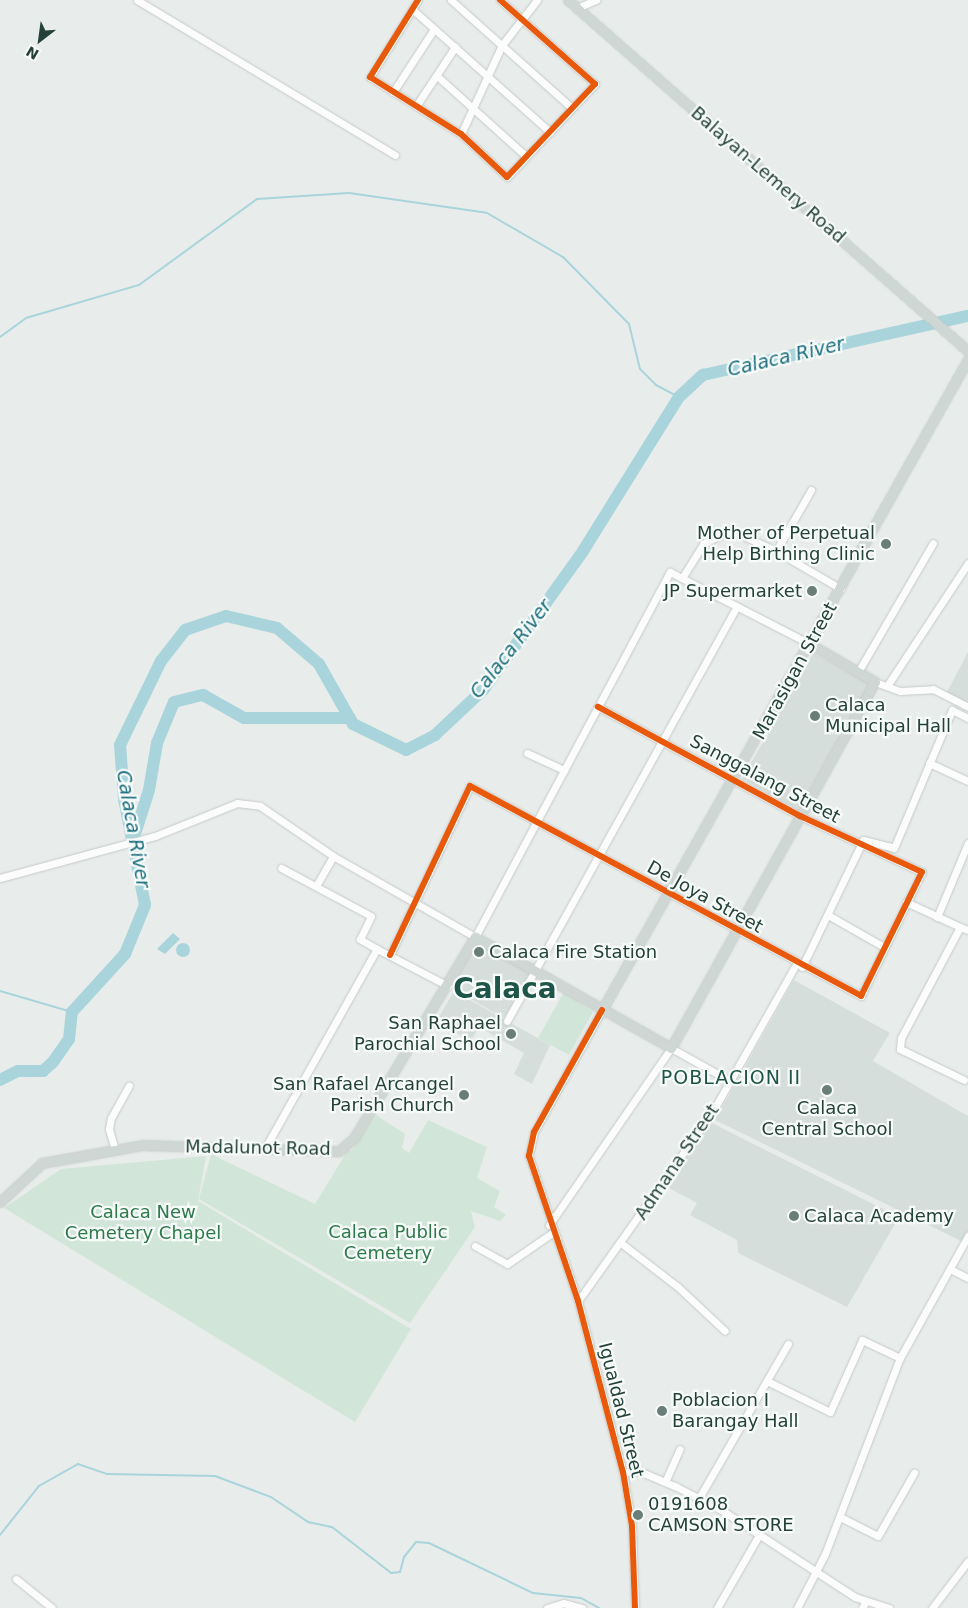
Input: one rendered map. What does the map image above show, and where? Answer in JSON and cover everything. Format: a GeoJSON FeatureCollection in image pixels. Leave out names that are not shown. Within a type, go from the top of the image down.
{"type":"FeatureCollection","features":[{"type":"Feature","properties":{"kind":"main road","name":"Balayan-Lemery Road"},"geometry":{"type":"LineString","coordinates":[[568,0],[908,296],[968,351]]}},
{"type":"Feature","properties":{"kind":"main road","name":"Marasigan Street"},"geometry":{"type":"LineString","coordinates":[[602,1010],[841,589],[968,359]]}},
{"type":"Feature","properties":{"kind":"main road"},"geometry":{"type":"LineString","coordinates":[[475,937],[671,1048],[875,682],[810,644]]}},
{"type":"Feature","properties":{"kind":"main road","name":"Madalunot Road"},"geometry":{"type":"LineString","coordinates":[[0,1202],[42,1163],[143,1145],[339,1151],[354,1138],[448,986],[475,937]]}},
{"type":"Feature","properties":{"kind":"street"},"geometry":{"type":"LineString","coordinates":[[137,0],[396,155]]}},
{"type":"Feature","properties":{"kind":"street"},"geometry":{"type":"LineString","coordinates":[[418,0],[370,77],[461,134],[507,177],[595,84],[500,0]]}},
{"type":"Feature","properties":{"kind":"street"},"geometry":{"type":"LineString","coordinates":[[451,0],[572,108]]}},
{"type":"Feature","properties":{"kind":"street"},"geometry":{"type":"LineString","coordinates":[[461,134],[486,75],[502,45],[537,0]]}},
{"type":"Feature","properties":{"kind":"street"},"geometry":{"type":"LineString","coordinates":[[577,8],[596,0]]}},
{"type":"Feature","properties":{"kind":"street"},"geometry":{"type":"LineString","coordinates":[[412,9],[550,132]]}},
{"type":"Feature","properties":{"kind":"street"},"geometry":{"type":"LineString","coordinates":[[393,92],[434,29]]}},
{"type":"Feature","properties":{"kind":"street"},"geometry":{"type":"LineString","coordinates":[[416,106],[455,47]]}},
{"type":"Feature","properties":{"kind":"street"},"geometry":{"type":"LineString","coordinates":[[437,76],[526,156]]}},
{"type":"Feature","properties":{"kind":"street"},"geometry":{"type":"LineString","coordinates":[[776,551],[811,490]]}},
{"type":"Feature","properties":{"kind":"street"},"geometry":{"type":"LineString","coordinates":[[682,578],[703,544],[731,530],[776,551],[841,589]]}},
{"type":"Feature","properties":{"kind":"street"},"geometry":{"type":"LineString","coordinates":[[858,672],[933,543]]}},
{"type":"Feature","properties":{"kind":"street"},"geometry":{"type":"LineString","coordinates":[[887,686],[968,563]]}},
{"type":"Feature","properties":{"kind":"street"},"geometry":{"type":"LineString","coordinates":[[0,878],[155,836],[237,803],[260,806],[333,856],[475,937],[670,572],[810,644]]}},
{"type":"Feature","properties":{"kind":"street"},"geometry":{"type":"LineString","coordinates":[[507,1022],[737,606]]}},
{"type":"Feature","properties":{"kind":"street"},"geometry":{"type":"LineString","coordinates":[[875,682],[900,691],[933,689],[968,707]]}},
{"type":"Feature","properties":{"kind":"street","name":"Sanggalang Street"},"geometry":{"type":"LineString","coordinates":[[598,707],[800,816],[922,872],[906,902]]}},
{"type":"Feature","properties":{"kind":"street"},"geometry":{"type":"LineString","coordinates":[[861,845],[866,838],[894,848],[952,710],[968,718]]}},
{"type":"Feature","properties":{"kind":"street"},"geometry":{"type":"LineString","coordinates":[[527,753],[564,770]]}},
{"type":"Feature","properties":{"kind":"street"},"geometry":{"type":"LineString","coordinates":[[929,763],[968,781]]}},
{"type":"Feature","properties":{"kind":"street","name":"De Joya Street"},"geometry":{"type":"LineString","coordinates":[[418,904],[470,786],[537,821],[736,932],[861,996],[884,947]]}},
{"type":"Feature","properties":{"kind":"street"},"geometry":{"type":"LineString","coordinates":[[936,917],[968,843]]}},
{"type":"Feature","properties":{"kind":"street","name":"Admana Street"},"geometry":{"type":"LineString","coordinates":[[578,1302],[621,1243],[730,1081],[828,915],[861,845]]}},
{"type":"Feature","properties":{"kind":"street"},"geometry":{"type":"LineString","coordinates":[[316,886],[333,856]]}},
{"type":"Feature","properties":{"kind":"street"},"geometry":{"type":"LineString","coordinates":[[281,868],[371,916],[360,939],[448,986]]}},
{"type":"Feature","properties":{"kind":"street"},"geometry":{"type":"LineString","coordinates":[[828,915],[884,947],[906,902],[968,930]]}},
{"type":"Feature","properties":{"kind":"street"},"geometry":{"type":"LineString","coordinates":[[390,956],[418,904]]}},
{"type":"Feature","properties":{"kind":"street"},"geometry":{"type":"LineString","coordinates":[[960,927],[901,1038],[900,1049],[964,1080]]}},
{"type":"Feature","properties":{"kind":"street"},"geometry":{"type":"LineString","coordinates":[[264,1150],[377,949]]}},
{"type":"Feature","properties":{"kind":"street","name":"Marasigan Street"},"geometry":{"type":"LineString","coordinates":[[549,1225],[530,1161],[531,1142],[602,1010]]}},
{"type":"Feature","properties":{"kind":"street"},"geometry":{"type":"LineString","coordinates":[[549,1225],[671,1048],[730,1081]]}},
{"type":"Feature","properties":{"kind":"street"},"geometry":{"type":"LineString","coordinates":[[115,1150],[109,1129],[111,1118],[129,1086]]}},
{"type":"Feature","properties":{"kind":"street","name":"Igualdad Street"},"geometry":{"type":"LineString","coordinates":[[549,1225],[578,1302],[623,1472],[632,1526],[635,1608]]}},
{"type":"Feature","properties":{"kind":"street"},"geometry":{"type":"LineString","coordinates":[[475,1246],[507,1264],[552,1233]]}},
{"type":"Feature","properties":{"kind":"street"},"geometry":{"type":"LineString","coordinates":[[797,1608],[817,1571],[840,1517],[900,1358],[968,1236]]}},
{"type":"Feature","properties":{"kind":"street"},"geometry":{"type":"LineString","coordinates":[[621,1243],[725,1332]]}},
{"type":"Feature","properties":{"kind":"street"},"geometry":{"type":"LineString","coordinates":[[950,1269],[968,1278]]}},
{"type":"Feature","properties":{"kind":"street"},"geometry":{"type":"LineString","coordinates":[[767,1381],[830,1412],[862,1340],[900,1358]]}},
{"type":"Feature","properties":{"kind":"street"},"geometry":{"type":"LineString","coordinates":[[698,1498],[788,1344]]}},
{"type":"Feature","properties":{"kind":"street"},"geometry":{"type":"LineString","coordinates":[[665,1482],[680,1449]]}},
{"type":"Feature","properties":{"kind":"street"},"geometry":{"type":"LineString","coordinates":[[623,1472],[639,1471],[698,1498],[817,1571],[864,1605],[889,1608]]}},
{"type":"Feature","properties":{"kind":"street"},"geometry":{"type":"LineString","coordinates":[[840,1517],[878,1536],[914,1473]]}},
{"type":"Feature","properties":{"kind":"street"},"geometry":{"type":"LineString","coordinates":[[717,1608],[759,1535]]}},
{"type":"Feature","properties":{"kind":"street"},"geometry":{"type":"LineString","coordinates":[[932,1608],[968,1561]]}},
{"type":"Feature","properties":{"kind":"street"},"geometry":{"type":"LineString","coordinates":[[16,1579],[52,1608]]}},
{"type":"Feature","properties":{"kind":"street"},"geometry":{"type":"LineString","coordinates":[[547,1608],[563,1603],[582,1608]]}},
{"type":"Feature","properties":{"kind":"shaded area"},"geometry":{"type":"Polygon","coordinates":[[[968,652],[968,703],[946,694],[968,652]]]}},
{"type":"Feature","properties":{"kind":"shaded area"},"geometry":{"type":"Polygon","coordinates":[[[813,653],[869,684],[798,810],[742,779],[813,653]]]}},
{"type":"Feature","properties":{"kind":"shaded area"},"geometry":{"type":"Polygon","coordinates":[[[477,942],[530,972],[504,1018],[451,988],[477,942]]]}},
{"type":"Feature","properties":{"kind":"shaded area","name":"Calaca Central School"},"geometry":{"type":"Polygon","coordinates":[[[794,980],[890,1033],[873,1061],[968,1116],[968,1233],[963,1242],[715,1120],[794,980]]]}},
{"type":"Feature","properties":{"kind":"shaded area","name":"San Raphael Parochial School"},"geometry":{"type":"Polygon","coordinates":[[[454,991],[550,1045],[532,1084],[514,1074],[524,1053],[479,1027],[471,1041],[436,1022],[454,991]]]}},
{"type":"Feature","properties":{"kind":"shaded area","name":"Calaca Academy"},"geometry":{"type":"Polygon","coordinates":[[[712,1123],[899,1217],[847,1307],[738,1253],[737,1240],[690,1215],[697,1203],[665,1186],[712,1123]]]}},
{"type":"Feature","properties":{"kind":"green space"},"geometry":{"type":"Polygon","coordinates":[[[564,992],[593,1012],[569,1055],[538,1038],[564,992]]]}},
{"type":"Feature","properties":{"kind":"green space","name":"Calaca Public Cemetery"},"geometry":{"type":"Polygon","coordinates":[[[376,1115],[405,1134],[402,1148],[409,1153],[428,1120],[487,1147],[477,1178],[500,1191],[494,1207],[506,1215],[500,1221],[471,1211],[475,1227],[410,1323],[199,1199],[211,1154],[315,1204],[348,1150],[351,1151],[376,1115]]]}},
{"type":"Feature","properties":{"kind":"green space","name":"Calaca New Cemetery Chapel"},"geometry":{"type":"Polygon","coordinates":[[[206,1156],[198,1201],[411,1329],[355,1422],[4,1208],[61,1169],[206,1156]]]}},
{"type":"Feature","properties":{"kind":"water"},"geometry":{"type":"Polygon","coordinates":[[[173,933],[180,939],[165,954],[157,949],[173,933]]]}},
{"type":"Feature","properties":{"kind":"water"},"geometry":{"type":"Polygon","coordinates":[[[180,943],[186,943],[190,950],[186,957],[180,957],[176,953],[176,947],[180,943]]]}},
{"type":"Feature","properties":{"kind":"waterway"},"geometry":{"type":"LineString","coordinates":[[0,337],[26,318],[139,285],[257,199],[349,193],[487,213],[563,257],[629,324],[640,369],[656,385],[679,397]]}},
{"type":"Feature","properties":{"kind":"waterway","name":"Calaca River"},"geometry":{"type":"LineString","coordinates":[[0,1080],[18,1071],[43,1071],[53,1062],[69,1039],[72,1012],[125,954],[145,905],[124,799],[120,745],[161,661],[185,630],[226,616],[277,628],[319,664],[353,724],[406,750],[435,735],[484,689],[583,551],[679,397],[703,375],[968,316]]}},
{"type":"Feature","properties":{"kind":"waterway"},"geometry":{"type":"LineString","coordinates":[[134,837],[149,790],[157,743],[174,702],[203,695],[244,718],[350,718]]}},
{"type":"Feature","properties":{"kind":"waterway"},"geometry":{"type":"LineString","coordinates":[[0,991],[72,1012]]}},
{"type":"Feature","properties":{"kind":"waterway"},"geometry":{"type":"LineString","coordinates":[[0,1535],[39,1486],[78,1464],[107,1474],[215,1476],[271,1497],[308,1522],[332,1527],[391,1573],[400,1572],[404,1557],[416,1542],[429,1543],[533,1593],[581,1598],[599,1608]]}},
{"type":"Feature","properties":{"kind":"cycle path"},"geometry":{"type":"LineString","coordinates":[[418,0],[370,77],[461,134],[507,177],[595,84],[500,0]]}},
{"type":"Feature","properties":{"kind":"cycle path"},"geometry":{"type":"LineString","coordinates":[[390,955],[470,786],[861,996],[922,872],[800,816],[598,707]]}},
{"type":"Feature","properties":{"kind":"cycle path"},"geometry":{"type":"LineString","coordinates":[[602,1010],[534,1132],[529,1156],[578,1301],[623,1472],[632,1526],[635,1608]]}},
{"type":"Feature","properties":{"kind":"place","name":"Mother of Perpetual Help Birthing Clinic"},"geometry":{"type":"Point","coordinates":[886,544]}},
{"type":"Feature","properties":{"kind":"place","name":"JP Supermarket"},"geometry":{"type":"Point","coordinates":[812,591]}},
{"type":"Feature","properties":{"kind":"place","name":"Calaca Municipal Hall"},"geometry":{"type":"Point","coordinates":[815,716]}},
{"type":"Feature","properties":{"kind":"place","name":"Calaca Fire Station"},"geometry":{"type":"Point","coordinates":[479,952]}},
{"type":"Feature","properties":{"kind":"place","name":"San Raphael Parochial School"},"geometry":{"type":"Point","coordinates":[511,1034]}},
{"type":"Feature","properties":{"kind":"place","name":"Calaca Central School"},"geometry":{"type":"Point","coordinates":[827,1090]}},
{"type":"Feature","properties":{"kind":"place","name":"San Rafael Arcangel Parish Church"},"geometry":{"type":"Point","coordinates":[464,1095]}},
{"type":"Feature","properties":{"kind":"place","name":"Calaca Academy"},"geometry":{"type":"Point","coordinates":[794,1216]}},
{"type":"Feature","properties":{"kind":"place","name":"Poblacion I Barangay Hall"},"geometry":{"type":"Point","coordinates":[662,1411]}},
{"type":"Feature","properties":{"kind":"place","name":"0191608 CAMSON STORE"},"geometry":{"type":"Point","coordinates":[638,1515]}},
{"type":"Feature","properties":{"kind":"district","name":"Calaca"},"geometry":{"type":"Point","coordinates":[505,989]}},
{"type":"Feature","properties":{"kind":"district","name":"POBLACION II"},"geometry":{"type":"Point","coordinates":[731,1078]}}]}
